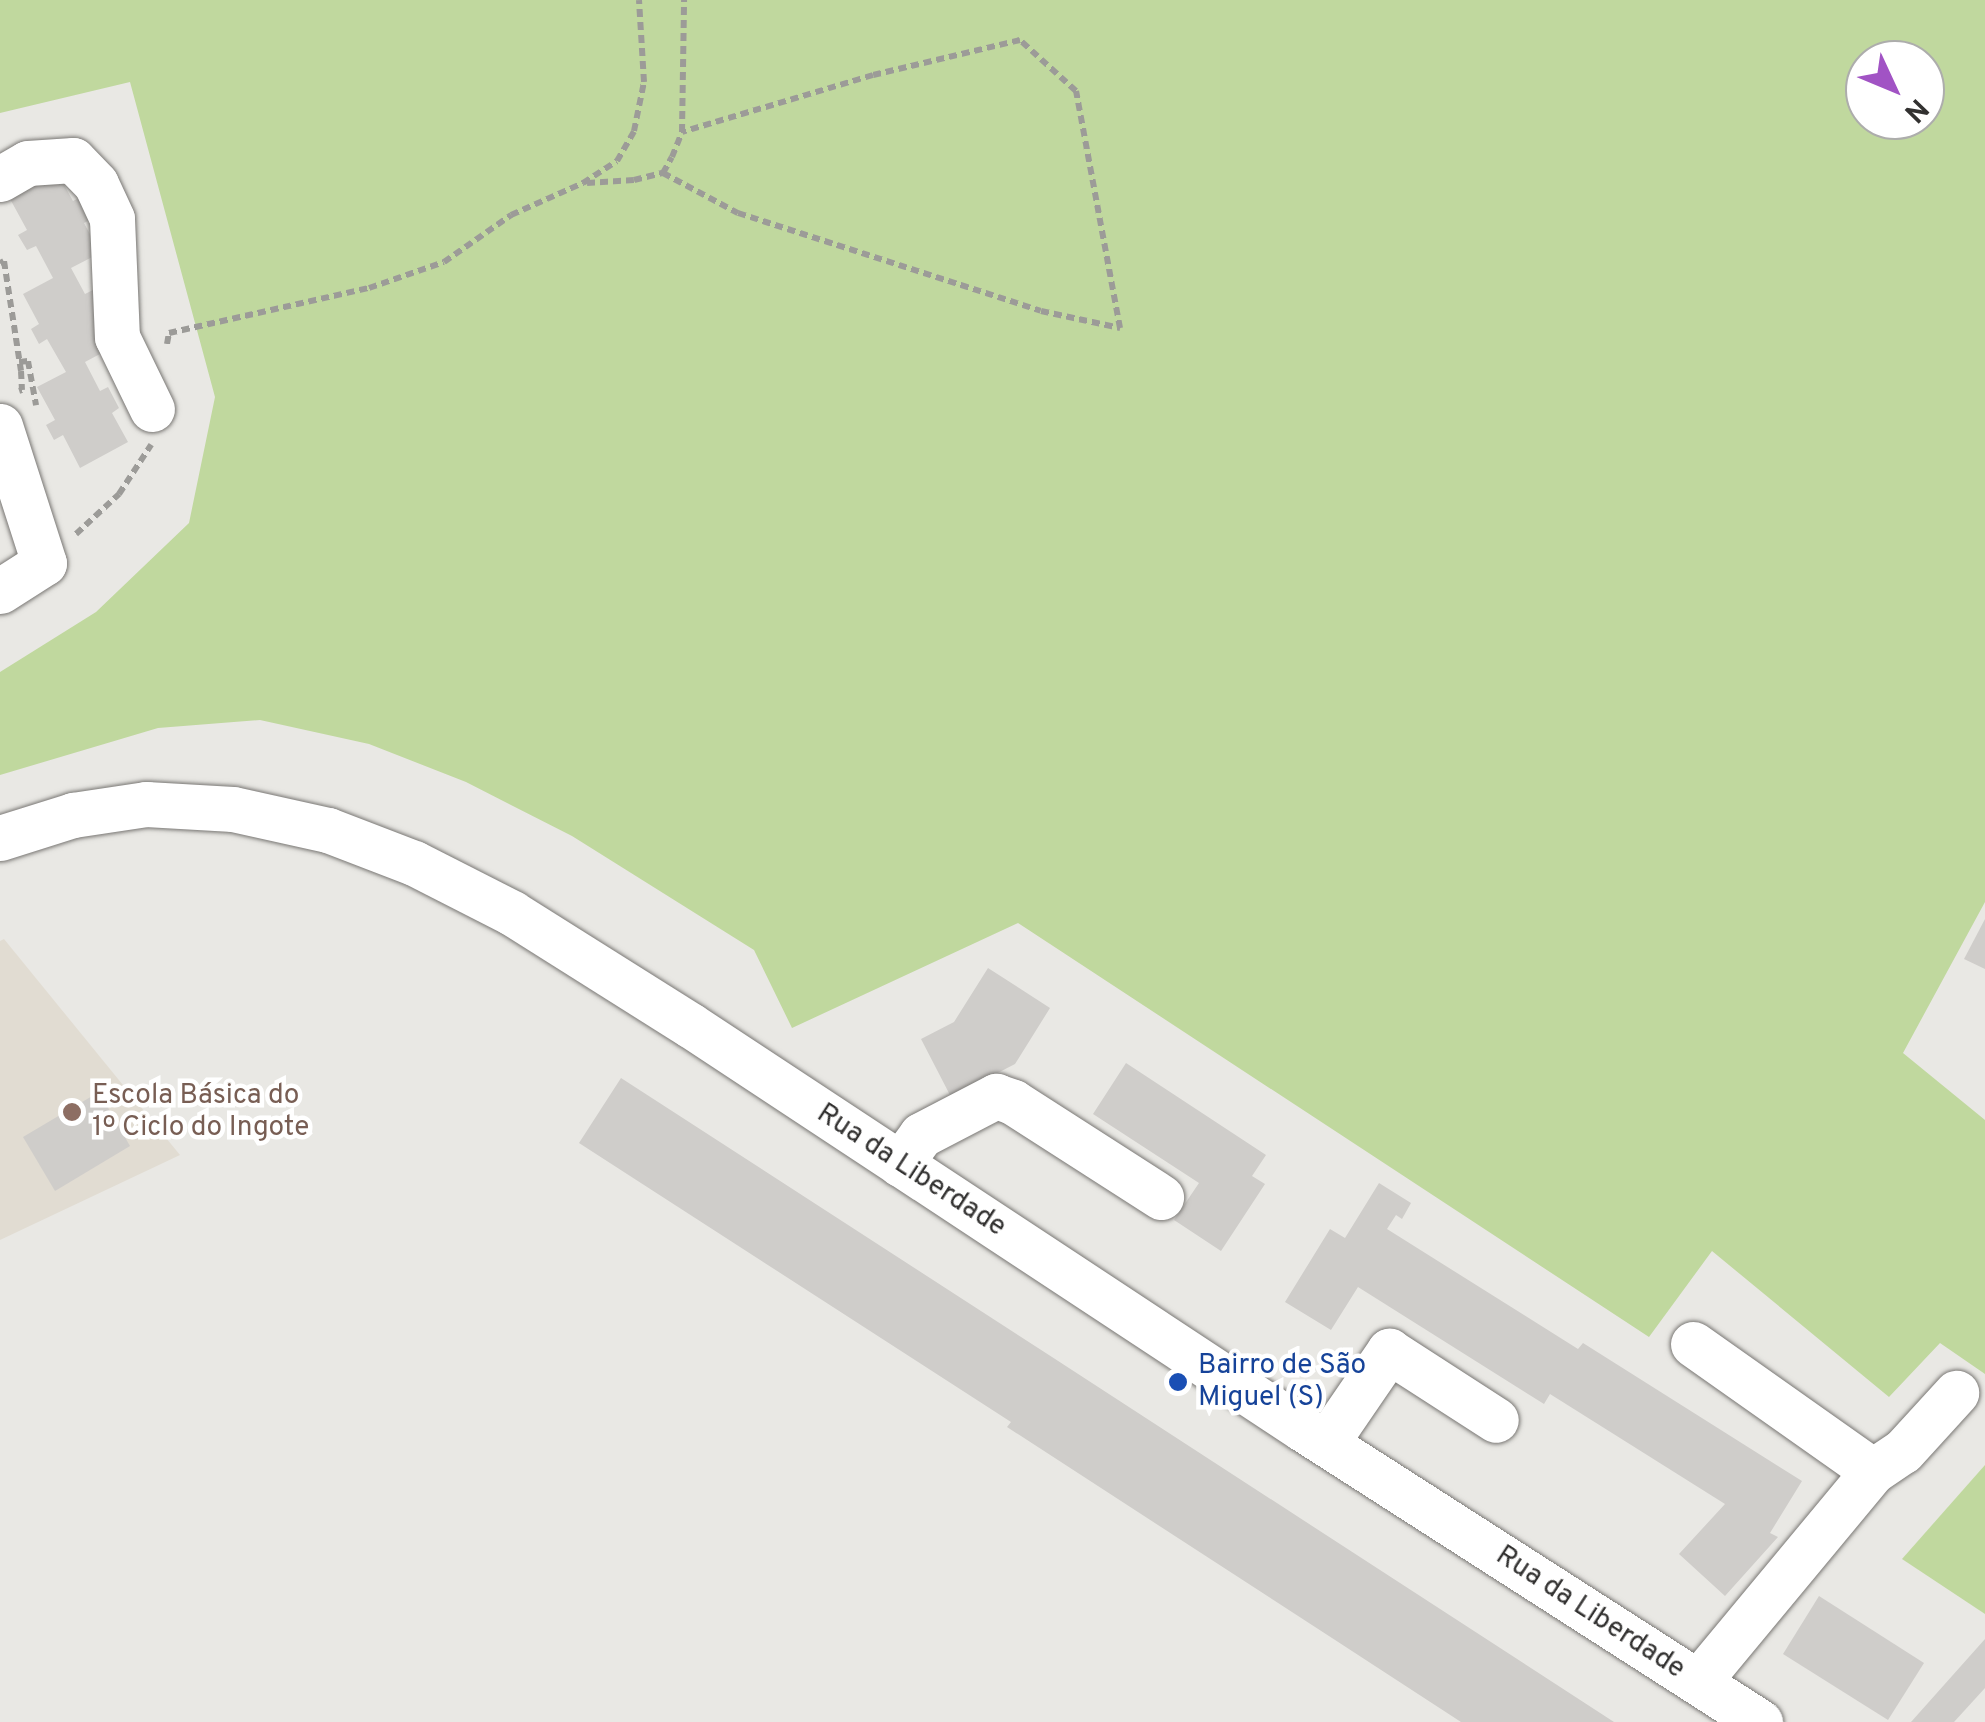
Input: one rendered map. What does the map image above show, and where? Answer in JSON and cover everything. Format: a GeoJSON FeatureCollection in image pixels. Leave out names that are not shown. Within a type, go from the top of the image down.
{"type":"FeatureCollection","features":[{"type":"Feature","properties":{"kind":"street"},"geometry":{"type":"LineString","coordinates":[[0,178],[28,163],[73,160],[96,184],[112,219],[118,337],[152,409]]}},
{"type":"Feature","properties":{"kind":"street"},"geometry":{"type":"LineString","coordinates":[[0,591],[44,563],[20,411]]}},
{"type":"Feature","properties":{"kind":"street","name":"Rua da Liberdade"},"geometry":{"type":"LineString","coordinates":[[0,838],[73,815],[146,804],[233,808],[328,830],[414,863],[512,914],[1760,1722]]}},
{"type":"Feature","properties":{"kind":"street"},"geometry":{"type":"LineString","coordinates":[[900,1164],[921,1134],[996,1096],[1161,1198]]}},
{"type":"Feature","properties":{"kind":"street"},"geometry":{"type":"LineString","coordinates":[[1694,1344],[1872,1471]]}},
{"type":"Feature","properties":{"kind":"street"},"geometry":{"type":"LineString","coordinates":[[1326,1444],[1389,1351],[1496,1420]]}},
{"type":"Feature","properties":{"kind":"street"},"geometry":{"type":"LineString","coordinates":[[1698,1682],[1872,1471],[1903,1451],[1956,1393]]}},
{"type":"Feature","properties":{"kind":"path"},"geometry":{"type":"LineString","coordinates":[[44,563],[120,494],[152,444],[152,409],[169,333],[369,288],[444,262],[511,215],[583,183],[617,161],[634,131],[644,82],[638,0]]}},
{"type":"Feature","properties":{"kind":"path"},"geometry":{"type":"LineString","coordinates":[[663,173],[682,132],[684,0]]}},
{"type":"Feature","properties":{"kind":"path"},"geometry":{"type":"LineString","coordinates":[[583,183],[634,180],[663,173],[738,213],[1041,311],[1120,328],[1076,90],[1020,40],[873,75],[682,132]]}},
{"type":"Feature","properties":{"kind":"path"},"geometry":{"type":"LineString","coordinates":[[0,263],[4,261],[19,362],[20,411]]}},
{"type":"Feature","properties":{"kind":"path"},"geometry":{"type":"LineString","coordinates":[[19,362],[28,361],[20,411]]}},
{"type":"Feature","properties":{"kind":"shaded area","name":"Escola Básica do 1º Ciclo do Ingote"},"geometry":{"type":"Polygon","coordinates":[[[4,939],[180,1155],[0,1240],[0,941],[4,939]]]}},
{"type":"Feature","properties":{"kind":"green space"},"geometry":{"type":"Polygon","coordinates":[[[0,0],[1985,0],[1985,902],[1903,1053],[1985,1120],[1985,1374],[1940,1343],[1889,1397],[1712,1251],[1649,1337],[1018,923],[792,1028],[754,950],[572,836],[466,782],[369,744],[260,720],[158,728],[0,775],[0,672],[96,612],[189,523],[215,397],[130,82],[0,113],[0,0]]]}},
{"type":"Feature","properties":{"kind":"green space"},"geometry":{"type":"Polygon","coordinates":[[[1985,1465],[1985,1614],[1902,1559],[1985,1465]]]}},
{"type":"Feature","properties":{"kind":"building"},"geometry":{"type":"Polygon","coordinates":[[[57,172],[73,201],[81,197],[92,219],[84,223],[100,253],[71,268],[85,294],[93,290],[113,347],[85,362],[100,391],[108,387],[119,408],[112,413],[128,442],[80,468],[63,435],[54,440],[46,425],[55,420],[37,387],[66,372],[47,339],[39,344],[31,329],[39,324],[23,294],[53,278],[36,246],[27,250],[18,235],[27,230],[9,197],[57,172]]]}},
{"type":"Feature","properties":{"kind":"building"},"geometry":{"type":"Polygon","coordinates":[[[1985,919],[1985,969],[1964,959],[1985,919]]]}},
{"type":"Feature","properties":{"kind":"building"},"geometry":{"type":"Polygon","coordinates":[[[988,968],[1050,1008],[1015,1064],[951,1097],[921,1039],[954,1022],[988,968]]]}},
{"type":"Feature","properties":{"kind":"building"},"geometry":{"type":"Polygon","coordinates":[[[1126,1063],[1266,1155],[1252,1176],[1265,1184],[1221,1251],[1174,1220],[1199,1183],[1093,1114],[1126,1063]]]}},
{"type":"Feature","properties":{"kind":"building"},"geometry":{"type":"Polygon","coordinates":[[[621,1078],[1614,1722],[1461,1722],[1007,1427],[1011,1422],[579,1143],[621,1078]]]}},
{"type":"Feature","properties":{"kind":"building"},"geometry":{"type":"Polygon","coordinates":[[[99,1092],[130,1146],[55,1191],[23,1137],[99,1092]]]}},
{"type":"Feature","properties":{"kind":"building"},"geometry":{"type":"Polygon","coordinates":[[[1379,1183],[1411,1203],[1402,1219],[1396,1215],[1387,1229],[1578,1349],[1583,1343],[1802,1481],[1770,1533],[1778,1537],[1725,1596],[1679,1554],[1725,1504],[1550,1394],[1544,1404],[1358,1287],[1331,1330],[1285,1302],[1330,1229],[1345,1238],[1379,1183]]]}},
{"type":"Feature","properties":{"kind":"building"},"geometry":{"type":"Polygon","coordinates":[[[1819,1596],[1924,1663],[1888,1720],[1783,1654],[1819,1596]]]}},
{"type":"Feature","properties":{"kind":"building"},"geometry":{"type":"Polygon","coordinates":[[[1985,1639],[1985,1688],[1954,1722],[1911,1722],[1985,1639]]]}},
{"type":"Feature","properties":{"kind":"place","name":"Escola Básica do 1º Ciclo do Ingote"},"geometry":{"type":"Point","coordinates":[72,1112]}},
{"type":"Feature","properties":{"kind":"place","name":"Bairro de São Miguel (S)"},"geometry":{"type":"Point","coordinates":[1178,1382]}}]}
